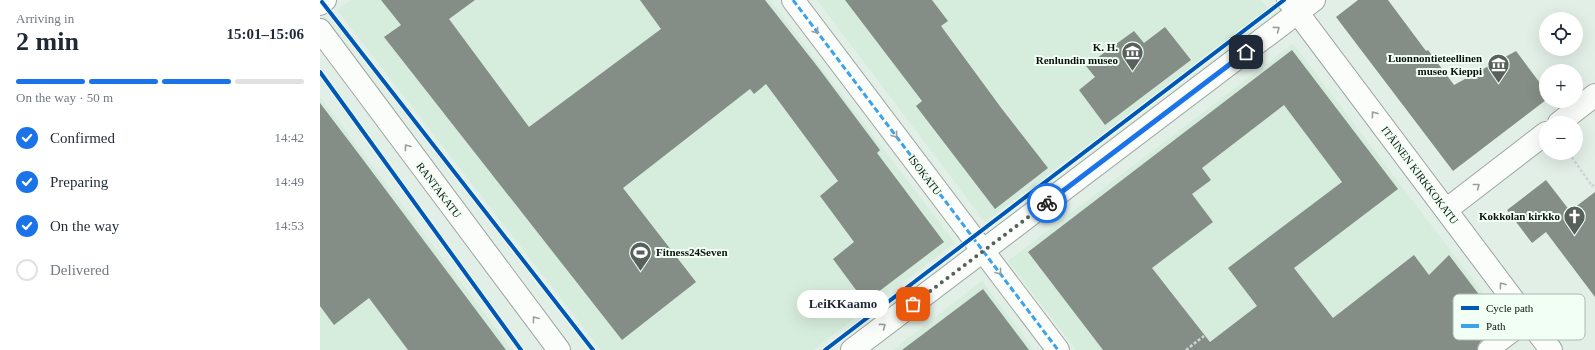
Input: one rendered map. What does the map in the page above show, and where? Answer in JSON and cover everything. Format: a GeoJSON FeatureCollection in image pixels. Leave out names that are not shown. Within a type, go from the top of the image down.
{"type":"FeatureCollection","features":[{"type":"Feature","properties":{"kind":"street"},"geometry":{"type":"LineString","coordinates":[[320,4],[325,0]]}},
{"type":"Feature","properties":{"kind":"street","name":"ISOKATU"},"geometry":{"type":"LineString","coordinates":[[793,0],[1058,350]]}},
{"type":"Feature","properties":{"kind":"street"},"geometry":{"type":"LineString","coordinates":[[852,350],[983,251],[1300,4]]}},
{"type":"Feature","properties":{"kind":"street","name":"ITÄINEN KIRKKOKATU"},"geometry":{"type":"LineString","coordinates":[[1300,4],[1446,210],[1509,294]]}},
{"type":"Feature","properties":{"kind":"street","name":"RANTAKATU"},"geometry":{"type":"LineString","coordinates":[[320,30],[559,350]]}},
{"type":"Feature","properties":{"kind":"street"},"geometry":{"type":"LineString","coordinates":[[1568,116],[1595,95]]}},
{"type":"Feature","properties":{"kind":"street"},"geometry":{"type":"LineString","coordinates":[[1446,210],[1539,138]]}},
{"type":"Feature","properties":{"kind":"street","name":"ITÄINEN KIRKKOKATU"},"geometry":{"type":"LineString","coordinates":[[1543,340],[1551,350]]}},
{"type":"Feature","properties":{"kind":"lane"},"geometry":{"type":"LineString","coordinates":[[1488,350],[1501,340]]}},
{"type":"Feature","properties":{"kind":"path"},"geometry":{"type":"LineString","coordinates":[[1574,160],[1592,186],[1595,184]]}},
{"type":"Feature","properties":{"kind":"path"},"geometry":{"type":"LineString","coordinates":[[1186,350],[1204,336]]}},
{"type":"Feature","properties":{"kind":"shaded area"},"geometry":{"type":"Polygon","coordinates":[[[351,0],[770,0],[955,243],[813,350],[601,350],[337,10],[351,0]]]}},
{"type":"Feature","properties":{"kind":"shaded area"},"geometry":{"type":"Polygon","coordinates":[[[817,0],[1261,0],[1268,9],[985,222],[817,0]]]}},
{"type":"Feature","properties":{"kind":"shaded area"},"geometry":{"type":"Polygon","coordinates":[[[1293,44],[1484,294],[1453,294],[1453,340],[1492,340],[1479,350],[1076,350],[1008,261],[1293,44]]]}},
{"type":"Feature","properties":{"kind":"shaded area"},"geometry":{"type":"Polygon","coordinates":[[[320,97],[512,350],[320,350],[320,97]]]}},
{"type":"Feature","properties":{"kind":"shaded area"},"geometry":{"type":"Polygon","coordinates":[[[982,281],[1034,350],[893,350],[982,281]]]}},
{"type":"Feature","properties":{"kind":"building"},"geometry":{"type":"Polygon","coordinates":[[[381,0],[475,0],[449,19],[529,127],[661,29],[640,0],[765,0],[880,150],[877,153],[944,242],[865,302],[833,259],[854,242],[820,196],[838,181],[766,84],[754,94],[750,89],[623,188],[696,282],[622,340],[384,37],[401,25],[381,0]]]}},
{"type":"Feature","properties":{"kind":"building"},"geometry":{"type":"Polygon","coordinates":[[[845,0],[932,0],[948,21],[941,26],[1002,109],[1048,168],[995,209],[916,106],[922,101],[845,0]]]}},
{"type":"Feature","properties":{"kind":"building","name":"Luonnontieteellinen museo Kieppi"},"geometry":{"type":"Polygon","coordinates":[[[1358,0],[1388,0],[1426,51],[1428,50],[1454,85],[1516,51],[1539,82],[1539,105],[1453,171],[1336,17],[1358,0]]]}},
{"type":"Feature","properties":{"kind":"building","name":"K. H. Renlundin museo"},"geometry":{"type":"Polygon","coordinates":[[[1165,27],[1191,60],[1105,125],[1079,90],[1095,77],[1086,66],[1134,31],[1144,43],[1165,27]]]}},
{"type":"Feature","properties":{"kind":"building"},"geometry":{"type":"Polygon","coordinates":[[[1292,50],[1398,189],[1294,268],[1333,318],[1414,255],[1429,275],[1449,255],[1479,294],[1453,294],[1453,340],[1482,340],[1478,345],[1477,350],[1103,350],[1028,252],[1292,50]],[[1284,105],[1202,168],[1211,180],[1192,194],[1213,222],[1152,268],[1210,342],[1257,306],[1228,268],[1342,182],[1284,105]]]}},
{"type":"Feature","properties":{"kind":"building"},"geometry":{"type":"Polygon","coordinates":[[[320,103],[506,350],[408,350],[369,298],[334,325],[320,306],[320,103]]]}},
{"type":"Feature","properties":{"kind":"building","name":"Kokkolan kirkko"},"geometry":{"type":"Polygon","coordinates":[[[1546,180],[1570,211],[1595,192],[1595,297],[1546,232],[1532,243],[1507,210],[1546,180]]]}},
{"type":"Feature","properties":{"kind":"building"},"geometry":{"type":"Polygon","coordinates":[[[983,289],[1029,350],[902,350],[983,289]]]}},
{"type":"Feature","properties":{"kind":"marked path"},"geometry":{"type":"LineString","coordinates":[[793,0],[1058,350]]}},
{"type":"Feature","properties":{"kind":"cycle path"},"geometry":{"type":"LineString","coordinates":[[825,350],[1284,0]]}},
{"type":"Feature","properties":{"kind":"cycle path"},"geometry":{"type":"LineString","coordinates":[[322,2],[593,350]]}},
{"type":"Feature","properties":{"kind":"cycle path"},"geometry":{"type":"LineString","coordinates":[[320,72],[521,350]]}},
{"type":"Feature","properties":{"kind":"way so far"},"geometry":{"type":"LineString","coordinates":[[913,304],[1047,203]]}},
{"type":"Feature","properties":{"kind":"place","name":"K. H. Renlundin museo"},"geometry":{"type":"Point","coordinates":[1133,72]}},
{"type":"Feature","properties":{"kind":"place","name":"Luonnontieteellinen museo Kieppi"},"geometry":{"type":"Point","coordinates":[1498,84]}},
{"type":"Feature","properties":{"kind":"place","name":"Kokkolan kirkko"},"geometry":{"type":"Point","coordinates":[1575,236]}},
{"type":"Feature","properties":{"kind":"place","name":"Fitness24Seven"},"geometry":{"type":"Point","coordinates":[640,272]}},
{"type":"Feature","properties":{"kind":"place","name":"LeiKKaamo"},"geometry":{"type":"Point","coordinates":[913,304]}},
{"type":"Feature","properties":{"kind":"route"},"geometry":{"type":"LineString","coordinates":[[1047,203],[1246,52]]}}]}
